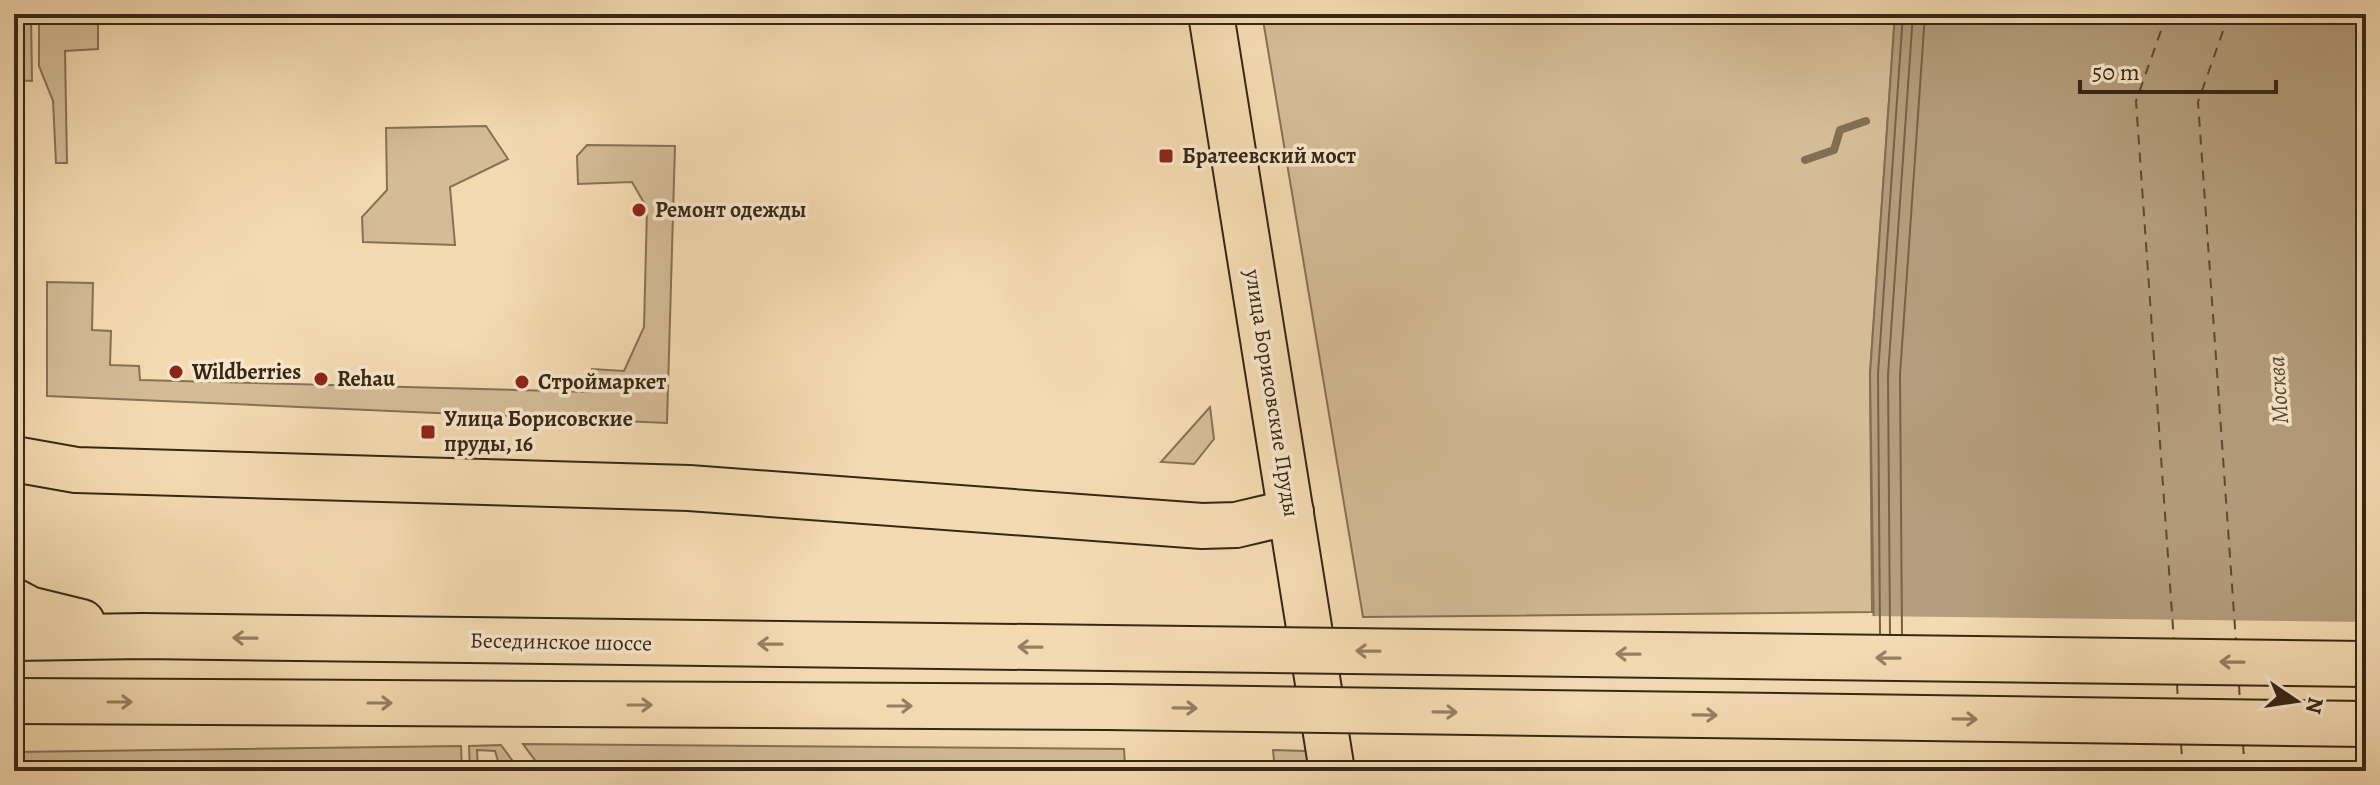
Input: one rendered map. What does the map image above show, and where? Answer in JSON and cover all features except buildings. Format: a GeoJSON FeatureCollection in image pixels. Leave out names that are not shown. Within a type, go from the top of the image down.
{"type":"FeatureCollection","features":[{"type":"Feature","properties":{"kind":"main road","name":"улица Борисовские Пруды"},"geometry":{"type":"LineString","coordinates":[[1211,14],[1332,771]]}},
{"type":"Feature","properties":{"kind":"main road"},"geometry":{"type":"LineString","coordinates":[[14,459],[76,470],[689,488],[1202,526],[1236,525],[1291,512]]}},
{"type":"Feature","properties":{"kind":"main road"},"geometry":{"type":"LineString","coordinates":[[14,488],[76,470]]}},
{"type":"Feature","properties":{"kind":"main road"},"geometry":{"type":"LineString","coordinates":[[14,601],[29,609],[143,636]]}},
{"type":"Feature","properties":{"kind":"main road","name":"Бесединское шоссе"},"geometry":{"type":"LineString","coordinates":[[14,638],[143,636],[2366,664]]}},
{"type":"Feature","properties":{"kind":"main road"},"geometry":{"type":"LineString","coordinates":[[14,701],[1107,707],[2366,724]]}},
{"type":"Feature","properties":{"kind":"shaded area"},"geometry":{"type":"Polygon","coordinates":[[[14,14],[31,14],[32,81],[14,80],[14,14]]]}},
{"type":"Feature","properties":{"kind":"shaded area"},"geometry":{"type":"Polygon","coordinates":[[[39,14],[98,14],[98,49],[65,51],[67,163],[56,163],[53,101],[39,66],[39,14]]]}},
{"type":"Feature","properties":{"kind":"shaded area"},"geometry":{"type":"Polygon","coordinates":[[[1262,14],[1895,14],[1870,374],[1872,612],[1363,617],[1262,14]]]}},
{"type":"Feature","properties":{"kind":"shaded area"},"geometry":{"type":"Polygon","coordinates":[[[486,126],[508,159],[450,187],[455,245],[363,242],[362,217],[387,190],[386,128],[486,126]]]}},
{"type":"Feature","properties":{"kind":"shaded area"},"geometry":{"type":"Polygon","coordinates":[[[587,145],[675,146],[667,423],[47,396],[47,282],[93,283],[92,330],[111,331],[110,365],[139,366],[140,380],[590,392],[592,369],[624,371],[644,327],[647,208],[632,182],[578,184],[577,156],[587,145]]]}},
{"type":"Feature","properties":{"kind":"shaded area"},"geometry":{"type":"Polygon","coordinates":[[[1210,407],[1214,439],[1194,464],[1161,462],[1210,407]]]}},
{"type":"Feature","properties":{"kind":"shaded area"},"geometry":{"type":"Polygon","coordinates":[[[523,744],[1124,749],[1125,765],[1230,771],[543,771],[523,744]]]}},
{"type":"Feature","properties":{"kind":"shaded area"},"geometry":{"type":"Polygon","coordinates":[[[501,745],[520,771],[501,771],[495,751],[477,750],[478,771],[470,771],[469,746],[501,745]]]}},
{"type":"Feature","properties":{"kind":"shaded area"},"geometry":{"type":"Polygon","coordinates":[[[461,746],[462,771],[14,771],[14,752],[461,746]]]}},
{"type":"Feature","properties":{"kind":"shaded area"},"geometry":{"type":"Polygon","coordinates":[[[1273,750],[1306,751],[1309,771],[1275,771],[1273,750]]]}},
{"type":"Feature","properties":{"kind":"water","name":"Москва"},"geometry":{"type":"Polygon","coordinates":[[[1895,14],[2366,14],[2366,771],[1876,771],[1870,374],[1895,14]]]}},
{"type":"Feature","properties":{"kind":"pier"},"geometry":{"type":"Polygon","coordinates":[[[1868,616],[2366,622],[2366,767],[1871,761],[1868,616]]]}},
{"type":"Feature","properties":{"kind":"waterway"},"geometry":{"type":"LineString","coordinates":[[1805,160],[1834,150],[1840,130],[1866,121]]}},
{"type":"Feature","properties":{"kind":"ferry route"},"geometry":{"type":"LineString","coordinates":[[2167,14],[2136,101],[2174,642]]}},
{"type":"Feature","properties":{"kind":"ferry route"},"geometry":{"type":"LineString","coordinates":[[2229,14],[2198,102],[2236,642]]}},
{"type":"Feature","properties":{"kind":"ferry route"},"geometry":{"type":"LineString","coordinates":[[2177,684],[2178,702]]}},
{"type":"Feature","properties":{"kind":"ferry route"},"geometry":{"type":"LineString","coordinates":[[2239,685],[2240,702]]}},
{"type":"Feature","properties":{"kind":"ferry route"},"geometry":{"type":"LineString","coordinates":[[2181,744],[2183,771]]}},
{"type":"Feature","properties":{"kind":"ferry route"},"geometry":{"type":"LineString","coordinates":[[2243,744],[2245,771]]}},
{"type":"Feature","properties":{"kind":"place","name":"Братеевский мост"},"geometry":{"type":"Point","coordinates":[1166,156]}},
{"type":"Feature","properties":{"kind":"place","name":"Ремонт одежды"},"geometry":{"type":"Point","coordinates":[639,210]}},
{"type":"Feature","properties":{"kind":"place","name":"Wildberries"},"geometry":{"type":"Point","coordinates":[176,372]}},
{"type":"Feature","properties":{"kind":"place","name":"Rehau"},"geometry":{"type":"Point","coordinates":[321,379]}},
{"type":"Feature","properties":{"kind":"place","name":"Строймаркет"},"geometry":{"type":"Point","coordinates":[522,382]}},
{"type":"Feature","properties":{"kind":"place","name":"Улица Борисовские пруды, 16"},"geometry":{"type":"Point","coordinates":[428,432]}}]}
